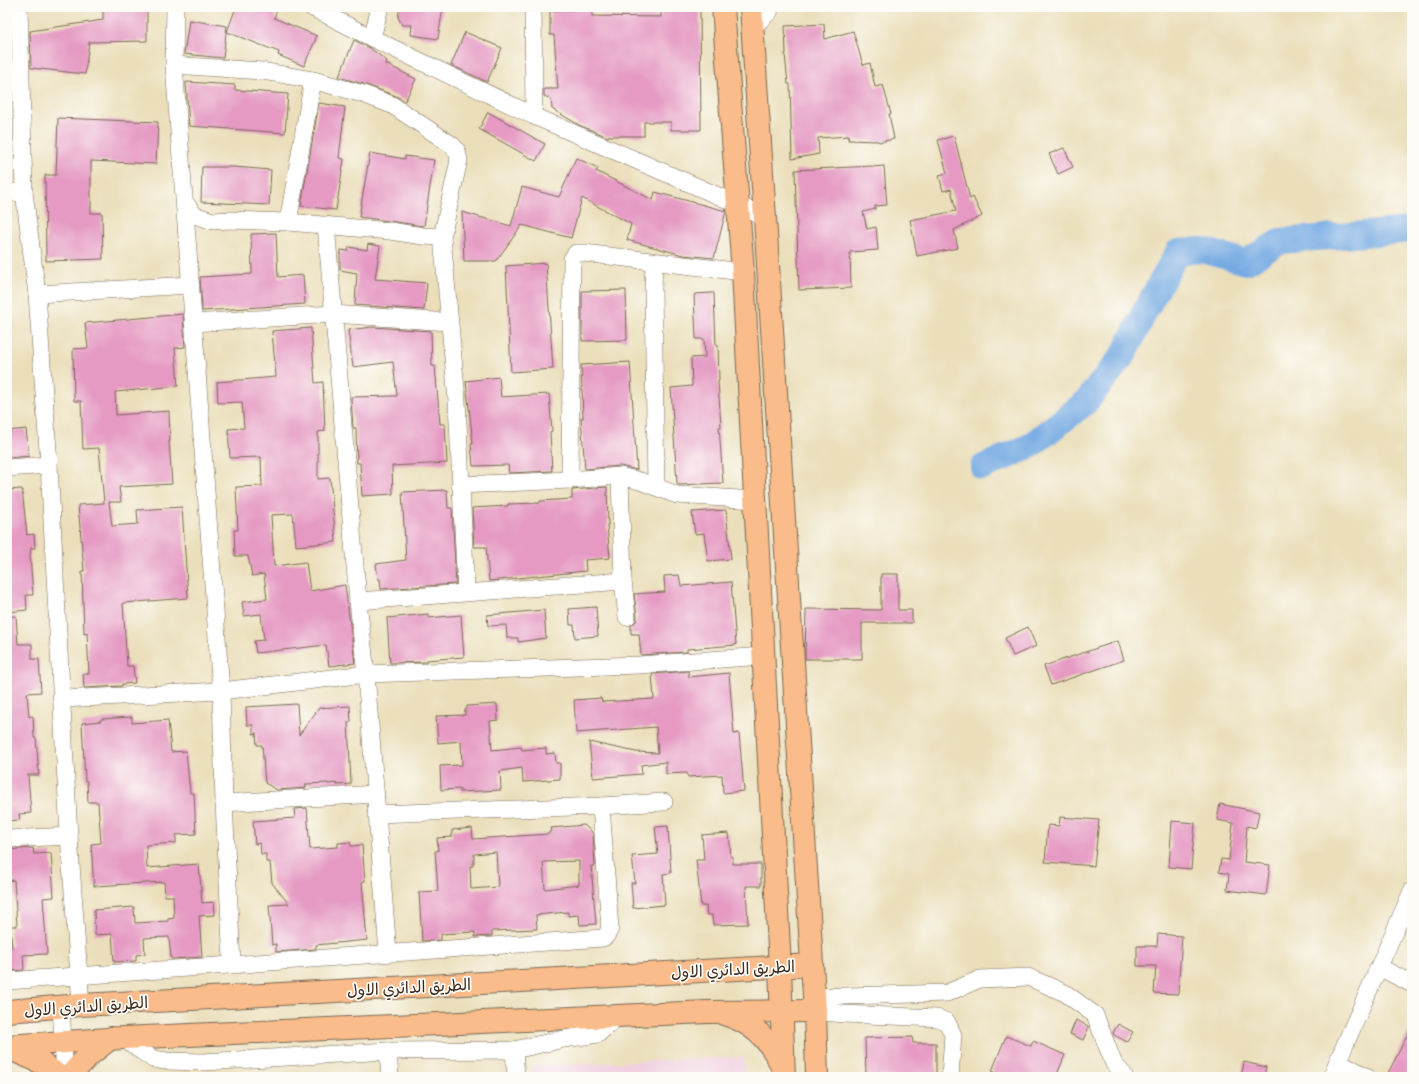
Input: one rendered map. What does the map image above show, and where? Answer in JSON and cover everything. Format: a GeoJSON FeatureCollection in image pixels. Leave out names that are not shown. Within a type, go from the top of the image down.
{"type":"FeatureCollection","features":[{"type":"Feature","properties":{"kind":"main road"},"geometry":{"type":"LineString","coordinates":[[723,7],[743,272],[780,967],[784,1074]]}},
{"type":"Feature","properties":{"kind":"main road"},"geometry":{"type":"LineString","coordinates":[[751,17],[815,1004],[817,1077]]}},
{"type":"Feature","properties":{"kind":"main road","name":"الطريق الدائري الاول"},"geometry":{"type":"LineString","coordinates":[[7,1011],[71,1006],[812,965]]}},
{"type":"Feature","properties":{"kind":"main road"},"geometry":{"type":"LineString","coordinates":[[7,1046],[117,1038],[782,1010],[815,1004]]}},
{"type":"Feature","properties":{"kind":"main road"},"geometry":{"type":"LineString","coordinates":[[707,1012],[720,1013],[733,1017],[756,1030],[773,1048],[784,1074]]}},
{"type":"Feature","properties":{"kind":"main road"},"geometry":{"type":"LineString","coordinates":[[69,1077],[88,1056],[117,1038]]}},
{"type":"Feature","properties":{"kind":"main road"},"geometry":{"type":"LineString","coordinates":[[7,1046],[40,1062],[60,1077]]}},
{"type":"Feature","properties":{"kind":"street"},"geometry":{"type":"LineString","coordinates":[[19,7],[24,192],[37,294],[49,465],[69,836],[79,975],[63,1042],[65,1077]]}},
{"type":"Feature","properties":{"kind":"street"},"geometry":{"type":"LineString","coordinates":[[175,7],[174,65],[221,691],[224,803],[232,964]]}},
{"type":"Feature","properties":{"kind":"street"},"geometry":{"type":"LineString","coordinates":[[311,7],[534,116],[738,204],[765,218]]}},
{"type":"Feature","properties":{"kind":"street"},"geometry":{"type":"LineString","coordinates":[[372,38],[380,7]]}},
{"type":"Feature","properties":{"kind":"street"},"geometry":{"type":"LineString","coordinates":[[533,7],[534,116]]}},
{"type":"Feature","properties":{"kind":"street"},"geometry":{"type":"LineString","coordinates":[[751,17],[769,12],[771,7]]}},
{"type":"Feature","properties":{"kind":"street"},"geometry":{"type":"LineString","coordinates":[[174,65],[262,71],[313,80],[363,94],[392,105],[452,145],[457,152],[459,160],[442,237],[457,401],[466,592]]}},
{"type":"Feature","properties":{"kind":"street"},"geometry":{"type":"LineString","coordinates":[[288,222],[313,80]]}},
{"type":"Feature","properties":{"kind":"street"},"geometry":{"type":"LineString","coordinates":[[7,193],[24,192]]}},
{"type":"Feature","properties":{"kind":"street"},"geometry":{"type":"LineString","coordinates":[[185,202],[194,215],[213,221],[231,220],[288,222],[442,237]]}},
{"type":"Feature","properties":{"kind":"street"},"geometry":{"type":"LineString","coordinates":[[326,225],[358,601],[366,674],[388,953]]}},
{"type":"Feature","properties":{"kind":"street"},"geometry":{"type":"LineString","coordinates":[[570,480],[572,259],[576,253],[743,272]]}},
{"type":"Feature","properties":{"kind":"street"},"geometry":{"type":"LineString","coordinates":[[654,262],[653,289],[656,487]]}},
{"type":"Feature","properties":{"kind":"street"},"geometry":{"type":"LineString","coordinates":[[37,294],[191,285]]}},
{"type":"Feature","properties":{"kind":"street"},"geometry":{"type":"LineString","coordinates":[[193,323],[333,314],[449,322]]}},
{"type":"Feature","properties":{"kind":"street"},"geometry":{"type":"LineString","coordinates":[[7,468],[49,465]]}},
{"type":"Feature","properties":{"kind":"street"},"geometry":{"type":"LineString","coordinates":[[460,484],[570,480],[620,476],[677,495],[755,500]]}},
{"type":"Feature","properties":{"kind":"street"},"geometry":{"type":"LineString","coordinates":[[620,476],[623,581],[627,617]]}},
{"type":"Feature","properties":{"kind":"street"},"geometry":{"type":"LineString","coordinates":[[358,601],[623,581]]}},
{"type":"Feature","properties":{"kind":"street"},"geometry":{"type":"LineString","coordinates":[[62,699],[221,691],[366,674],[639,664],[763,656]]}},
{"type":"Feature","properties":{"kind":"street"},"geometry":{"type":"LineString","coordinates":[[224,803],[376,794]]}},
{"type":"Feature","properties":{"kind":"street"},"geometry":{"type":"LineString","coordinates":[[376,814],[601,806],[664,802]]}},
{"type":"Feature","properties":{"kind":"street"},"geometry":{"type":"LineString","coordinates":[[7,981],[599,939],[606,936],[610,930],[601,806]]}},
{"type":"Feature","properties":{"kind":"street"},"geometry":{"type":"LineString","coordinates":[[7,839],[69,836]]}},
{"type":"Feature","properties":{"kind":"street"},"geometry":{"type":"LineString","coordinates":[[1331,1077],[1412,891]]}},
{"type":"Feature","properties":{"kind":"street"},"geometry":{"type":"LineString","coordinates":[[1379,967],[1412,984]]}},
{"type":"Feature","properties":{"kind":"street"},"geometry":{"type":"LineString","coordinates":[[815,1004],[947,994],[980,979],[1028,977],[1065,993],[1096,1015],[1114,1064],[1124,1075]]}},
{"type":"Feature","properties":{"kind":"street"},"geometry":{"type":"LineString","coordinates":[[815,1004],[844,1014],[937,1018],[946,1022],[952,1035],[950,1077]]}},
{"type":"Feature","properties":{"kind":"street"},"geometry":{"type":"LineString","coordinates":[[117,1038],[153,1059],[205,1069],[388,1051],[514,1050],[564,1039],[598,1034],[618,1016]]}},
{"type":"Feature","properties":{"kind":"street"},"geometry":{"type":"LineString","coordinates":[[514,1050],[516,1077]]}},
{"type":"Feature","properties":{"kind":"street"},"geometry":{"type":"LineString","coordinates":[[388,1051],[390,1077]]}},
{"type":"Feature","properties":{"kind":"street"},"geometry":{"type":"LineString","coordinates":[[1338,1061],[1366,1077]]}},
{"type":"Feature","properties":{"kind":"shaded area"},"geometry":{"type":"Polygon","coordinates":[[[744,1057],[745,1077],[532,1077],[531,1066],[744,1057]]]}},
{"type":"Feature","properties":{"kind":"building"},"geometry":{"type":"Polygon","coordinates":[[[103,7],[147,7],[147,41],[89,42],[85,74],[31,68],[30,31],[103,20],[103,7]]]}},
{"type":"Feature","properties":{"kind":"building"},"geometry":{"type":"Polygon","coordinates":[[[236,7],[278,7],[274,18],[317,36],[304,66],[278,55],[279,52],[227,32],[236,7]]]}},
{"type":"Feature","properties":{"kind":"building"},"geometry":{"type":"Polygon","coordinates":[[[400,7],[443,7],[438,39],[411,35],[412,25],[402,25],[398,17],[400,7]]]}},
{"type":"Feature","properties":{"kind":"building"},"geometry":{"type":"Polygon","coordinates":[[[661,7],[700,7],[701,130],[671,130],[671,122],[644,122],[644,136],[608,137],[579,125],[552,109],[551,99],[544,96],[544,89],[558,89],[554,35],[550,35],[550,10],[592,10],[592,16],[661,17],[661,7]]]}},
{"type":"Feature","properties":{"kind":"building"},"geometry":{"type":"Polygon","coordinates":[[[189,20],[227,26],[223,58],[184,54],[189,20]]]}},
{"type":"Feature","properties":{"kind":"building"},"geometry":{"type":"Polygon","coordinates":[[[824,24],[825,39],[853,31],[863,65],[870,63],[875,87],[883,85],[891,114],[889,114],[894,139],[879,142],[848,140],[849,136],[818,138],[819,154],[792,159],[790,84],[788,84],[785,54],[785,26],[824,24]]]}},
{"type":"Feature","properties":{"kind":"building"},"geometry":{"type":"Polygon","coordinates":[[[465,32],[502,48],[487,82],[451,65],[465,32]]]}},
{"type":"Feature","properties":{"kind":"building"},"geometry":{"type":"Polygon","coordinates":[[[354,40],[370,48],[387,61],[386,64],[416,79],[405,101],[367,85],[339,77],[354,40]]]}},
{"type":"Feature","properties":{"kind":"building"},"geometry":{"type":"Polygon","coordinates":[[[186,82],[235,85],[235,90],[288,94],[285,133],[189,126],[186,82]]]}},
{"type":"Feature","properties":{"kind":"building"},"geometry":{"type":"Polygon","coordinates":[[[319,103],[345,107],[339,158],[344,159],[336,210],[301,206],[319,103]]]}},
{"type":"Feature","properties":{"kind":"building"},"geometry":{"type":"Polygon","coordinates":[[[488,112],[545,144],[536,161],[479,129],[488,112]]]}},
{"type":"Feature","properties":{"kind":"building"},"geometry":{"type":"Polygon","coordinates":[[[58,118],[158,122],[156,164],[91,161],[91,213],[102,213],[103,259],[46,261],[45,175],[56,175],[58,118]]]}},
{"type":"Feature","properties":{"kind":"building"},"geometry":{"type":"Polygon","coordinates":[[[954,136],[970,199],[973,197],[982,216],[954,230],[958,248],[917,256],[910,220],[956,211],[951,189],[943,191],[939,175],[947,173],[938,140],[954,136]]]}},
{"type":"Feature","properties":{"kind":"building"},"geometry":{"type":"Polygon","coordinates":[[[1064,148],[1073,167],[1058,174],[1049,154],[1064,148]]]}},
{"type":"Feature","properties":{"kind":"building"},"geometry":{"type":"Polygon","coordinates":[[[370,153],[405,159],[405,156],[434,160],[424,226],[359,217],[370,153]]]}},
{"type":"Feature","properties":{"kind":"building"},"geometry":{"type":"Polygon","coordinates":[[[576,158],[598,168],[596,171],[653,200],[655,192],[726,211],[714,258],[683,255],[627,240],[631,224],[582,198],[571,238],[522,225],[496,261],[464,261],[462,212],[511,226],[522,187],[559,197],[576,158]]]}},
{"type":"Feature","properties":{"kind":"building"},"geometry":{"type":"Polygon","coordinates":[[[884,166],[887,205],[875,206],[875,209],[863,212],[867,229],[876,227],[878,250],[850,252],[851,288],[799,290],[795,170],[884,166]]]}},
{"type":"Feature","properties":{"kind":"building"},"geometry":{"type":"Polygon","coordinates":[[[202,167],[234,167],[271,170],[269,205],[201,202],[202,167]]]}},
{"type":"Feature","properties":{"kind":"building"},"geometry":{"type":"Polygon","coordinates":[[[276,233],[278,277],[303,275],[305,304],[202,311],[200,277],[252,274],[251,234],[276,233]]]}},
{"type":"Feature","properties":{"kind":"building"},"geometry":{"type":"Polygon","coordinates":[[[368,244],[380,246],[375,279],[427,283],[424,310],[355,305],[357,273],[340,270],[340,254],[341,250],[348,251],[349,247],[367,250],[368,244]]]}},
{"type":"Feature","properties":{"kind":"building"},"geometry":{"type":"Polygon","coordinates":[[[546,263],[553,369],[511,372],[506,266],[546,263]]]}},
{"type":"Feature","properties":{"kind":"building"},"geometry":{"type":"Polygon","coordinates":[[[626,290],[627,340],[582,341],[582,291],[626,290]]]}},
{"type":"Feature","properties":{"kind":"building"},"geometry":{"type":"Polygon","coordinates":[[[714,293],[716,345],[718,345],[718,381],[721,427],[719,427],[723,483],[679,485],[677,484],[671,388],[692,386],[691,358],[705,357],[704,339],[696,339],[694,296],[695,294],[714,293]]]}},
{"type":"Feature","properties":{"kind":"building"},"geometry":{"type":"Polygon","coordinates":[[[183,314],[185,347],[175,348],[178,386],[115,392],[116,415],[169,411],[169,441],[172,484],[119,487],[121,502],[109,502],[112,526],[138,524],[137,510],[182,507],[188,598],[123,603],[127,666],[133,666],[135,683],[122,684],[122,686],[84,688],[83,674],[89,674],[87,633],[84,634],[82,571],[84,571],[78,505],[104,503],[99,448],[83,449],[81,401],[74,401],[73,349],[88,348],[85,323],[183,314]]]}},
{"type":"Feature","properties":{"kind":"building"},"geometry":{"type":"Polygon","coordinates":[[[373,327],[431,331],[432,366],[435,366],[440,424],[445,424],[447,463],[392,466],[393,494],[362,496],[360,463],[357,463],[356,428],[353,428],[351,397],[397,396],[393,362],[353,367],[348,330],[373,327]]]}},
{"type":"Feature","properties":{"kind":"building"},"geometry":{"type":"Polygon","coordinates":[[[311,328],[315,383],[323,382],[325,431],[318,432],[318,479],[330,478],[336,542],[296,546],[293,514],[271,515],[274,566],[306,562],[310,591],[345,585],[355,663],[329,666],[326,645],[256,653],[254,641],[264,640],[261,614],[244,616],[242,602],[267,599],[264,574],[252,576],[248,556],[235,556],[234,530],[238,530],[236,487],[262,486],[261,457],[230,458],[228,429],[244,428],[242,402],[218,403],[217,382],[276,377],[272,331],[311,328]]]}},
{"type":"Feature","properties":{"kind":"building"},"geometry":{"type":"Polygon","coordinates":[[[630,362],[637,470],[620,466],[585,469],[581,418],[583,418],[581,365],[630,362]]]}},
{"type":"Feature","properties":{"kind":"building"},"geometry":{"type":"Polygon","coordinates":[[[499,377],[501,397],[549,394],[552,431],[550,432],[552,471],[509,473],[508,465],[473,466],[471,444],[473,444],[466,381],[499,377]]]}},
{"type":"Feature","properties":{"kind":"building"},"geometry":{"type":"Polygon","coordinates":[[[26,429],[29,456],[7,458],[7,431],[26,429]]]}},
{"type":"Feature","properties":{"kind":"building"},"geometry":{"type":"Polygon","coordinates":[[[607,487],[607,525],[610,558],[585,560],[586,571],[489,581],[486,547],[474,547],[472,508],[508,506],[508,504],[540,503],[540,501],[572,499],[572,490],[607,487]]]}},
{"type":"Feature","properties":{"kind":"building"},"geometry":{"type":"Polygon","coordinates":[[[22,489],[27,535],[34,534],[35,548],[31,548],[30,556],[33,595],[26,595],[27,610],[7,612],[7,490],[22,489]]]}},
{"type":"Feature","properties":{"kind":"building"},"geometry":{"type":"Polygon","coordinates":[[[447,490],[448,508],[452,508],[456,584],[381,589],[376,564],[406,560],[402,492],[447,490]]]}},
{"type":"Feature","properties":{"kind":"building"},"geometry":{"type":"Polygon","coordinates":[[[726,510],[731,559],[708,561],[704,533],[695,534],[692,512],[726,510]]]}},
{"type":"Feature","properties":{"kind":"building"},"geometry":{"type":"Polygon","coordinates":[[[881,574],[898,574],[898,610],[912,610],[912,623],[862,623],[862,659],[805,659],[806,609],[881,610],[881,574]]]}},
{"type":"Feature","properties":{"kind":"building"},"geometry":{"type":"Polygon","coordinates":[[[679,575],[681,586],[731,582],[736,645],[687,649],[687,652],[641,655],[639,634],[631,634],[631,626],[636,621],[637,616],[634,594],[665,592],[664,576],[679,575]]]}},
{"type":"Feature","properties":{"kind":"building"},"geometry":{"type":"Polygon","coordinates":[[[596,607],[598,636],[575,638],[574,625],[570,625],[569,609],[596,607]]]}},
{"type":"Feature","properties":{"kind":"building"},"geometry":{"type":"Polygon","coordinates":[[[544,610],[546,638],[518,642],[518,638],[507,638],[506,625],[488,626],[487,615],[544,610]]]}},
{"type":"Feature","properties":{"kind":"building"},"geometry":{"type":"Polygon","coordinates":[[[428,614],[428,618],[461,615],[464,657],[427,660],[427,662],[390,663],[387,618],[428,614]]]}},
{"type":"Feature","properties":{"kind":"building"},"geometry":{"type":"Polygon","coordinates":[[[16,616],[18,644],[32,644],[32,659],[39,659],[41,692],[27,693],[29,717],[33,716],[34,738],[36,738],[39,775],[28,775],[31,813],[19,814],[20,820],[7,821],[7,617],[16,616]]]}},
{"type":"Feature","properties":{"kind":"building"},"geometry":{"type":"Polygon","coordinates":[[[1028,627],[1036,646],[1013,656],[1005,638],[1028,627]]]}},
{"type":"Feature","properties":{"kind":"building"},"geometry":{"type":"Polygon","coordinates":[[[1118,641],[1124,660],[1051,685],[1044,666],[1118,641]]]}},
{"type":"Feature","properties":{"kind":"building"},"geometry":{"type":"Polygon","coordinates":[[[688,671],[689,677],[729,673],[734,734],[739,733],[744,791],[723,793],[722,775],[688,777],[687,773],[666,774],[666,762],[641,765],[642,774],[593,778],[589,742],[636,752],[658,753],[656,727],[576,733],[574,700],[601,698],[602,702],[654,699],[652,674],[688,671]]]}},
{"type":"Feature","properties":{"kind":"building"},"geometry":{"type":"Polygon","coordinates":[[[297,704],[299,735],[319,708],[350,706],[351,722],[348,722],[351,784],[306,784],[306,788],[277,790],[265,783],[262,745],[257,745],[256,733],[253,734],[253,725],[247,725],[246,707],[297,704]]]}},
{"type":"Feature","properties":{"kind":"building"},"geometry":{"type":"Polygon","coordinates":[[[497,704],[498,720],[490,721],[492,750],[521,747],[522,750],[546,748],[546,754],[555,753],[556,763],[560,763],[560,779],[523,782],[522,768],[500,771],[501,790],[460,792],[460,789],[441,790],[440,766],[462,765],[461,741],[438,743],[436,716],[465,715],[467,706],[497,704]]]}},
{"type":"Feature","properties":{"kind":"building"},"geometry":{"type":"Polygon","coordinates":[[[132,717],[132,723],[168,720],[171,752],[186,751],[190,793],[194,793],[196,834],[176,835],[176,843],[146,845],[147,868],[199,864],[202,903],[214,902],[215,915],[199,916],[202,957],[171,959],[169,937],[144,938],[145,954],[136,955],[136,961],[114,962],[112,934],[95,935],[94,910],[134,907],[135,923],[168,921],[168,919],[174,918],[173,896],[165,896],[164,882],[94,886],[91,844],[101,843],[98,802],[88,802],[87,781],[85,781],[82,723],[101,721],[101,719],[132,717]]]}},
{"type":"Feature","properties":{"kind":"building"},"geometry":{"type":"Polygon","coordinates":[[[1220,804],[1259,812],[1256,828],[1247,826],[1244,862],[1270,865],[1266,895],[1227,890],[1229,874],[1219,872],[1221,859],[1229,860],[1233,823],[1217,820],[1220,804]]]}},
{"type":"Feature","properties":{"kind":"building"},"geometry":{"type":"Polygon","coordinates":[[[307,808],[310,849],[338,847],[338,843],[350,842],[351,846],[362,845],[365,881],[362,882],[367,940],[316,945],[316,949],[276,952],[276,944],[272,945],[269,905],[289,904],[272,883],[270,862],[266,862],[266,854],[261,854],[260,843],[255,844],[253,821],[295,818],[294,809],[307,808]]]}},
{"type":"Feature","properties":{"kind":"building"},"geometry":{"type":"Polygon","coordinates":[[[1060,817],[1099,820],[1094,866],[1045,862],[1048,825],[1059,826],[1060,817]]]}},
{"type":"Feature","properties":{"kind":"building"},"geometry":{"type":"Polygon","coordinates":[[[1172,821],[1195,823],[1191,869],[1169,867],[1172,821]]]}},
{"type":"Feature","properties":{"kind":"building"},"geometry":{"type":"Polygon","coordinates":[[[584,825],[593,833],[595,866],[591,866],[596,924],[580,925],[579,915],[568,916],[568,912],[536,915],[537,929],[492,931],[492,936],[475,937],[475,932],[441,934],[441,940],[422,941],[419,892],[438,891],[435,851],[438,851],[437,838],[452,837],[452,830],[472,828],[473,839],[549,834],[549,832],[552,831],[551,828],[584,825]],[[496,852],[474,854],[473,866],[470,866],[471,889],[498,887],[496,852]],[[579,861],[543,862],[545,889],[579,885],[579,861]]]}},
{"type":"Feature","properties":{"kind":"building"},"geometry":{"type":"Polygon","coordinates":[[[668,826],[671,873],[663,874],[665,905],[633,908],[631,883],[635,883],[632,856],[658,854],[655,827],[668,826]]]}},
{"type":"Feature","properties":{"kind":"building"},"geometry":{"type":"Polygon","coordinates":[[[729,833],[733,864],[761,864],[761,886],[746,886],[748,924],[713,925],[712,915],[707,915],[706,906],[701,906],[696,860],[704,860],[702,835],[729,833]]]}},
{"type":"Feature","properties":{"kind":"building"},"geometry":{"type":"Polygon","coordinates":[[[33,848],[34,854],[51,853],[54,897],[43,898],[47,954],[23,955],[24,970],[7,971],[7,947],[12,947],[10,926],[17,926],[14,880],[7,881],[7,850],[33,848]]]}},
{"type":"Feature","properties":{"kind":"building"},"geometry":{"type":"Polygon","coordinates":[[[1158,934],[1182,936],[1178,994],[1154,993],[1156,966],[1137,966],[1137,946],[1157,946],[1158,934]]]}},
{"type":"Feature","properties":{"kind":"building"},"geometry":{"type":"Polygon","coordinates":[[[1076,1020],[1089,1027],[1083,1040],[1070,1034],[1076,1020]]]}},
{"type":"Feature","properties":{"kind":"building"},"geometry":{"type":"Polygon","coordinates":[[[1118,1024],[1133,1032],[1127,1042],[1113,1033],[1118,1024]]]}},
{"type":"Feature","properties":{"kind":"building"},"geometry":{"type":"Polygon","coordinates":[[[1412,1026],[1412,1077],[1386,1077],[1412,1026]]]}},
{"type":"Feature","properties":{"kind":"building"},"geometry":{"type":"Polygon","coordinates":[[[1006,1036],[1031,1046],[1033,1041],[1065,1055],[1056,1077],[1008,1077],[992,1071],[1006,1036]]]}},
{"type":"Feature","properties":{"kind":"building"},"geometry":{"type":"Polygon","coordinates":[[[912,1037],[913,1043],[936,1043],[936,1077],[866,1077],[865,1038],[912,1037]]]}},
{"type":"Feature","properties":{"kind":"building"},"geometry":{"type":"Polygon","coordinates":[[[1244,1062],[1266,1067],[1264,1077],[1241,1077],[1244,1062]]]}},
{"type":"Feature","properties":{"kind":"waterway"},"geometry":{"type":"LineString","coordinates":[[983,467],[1030,446],[1086,402],[1124,354],[1146,309],[1178,252],[1202,250],[1246,262],[1281,241],[1412,230]]}}]}
